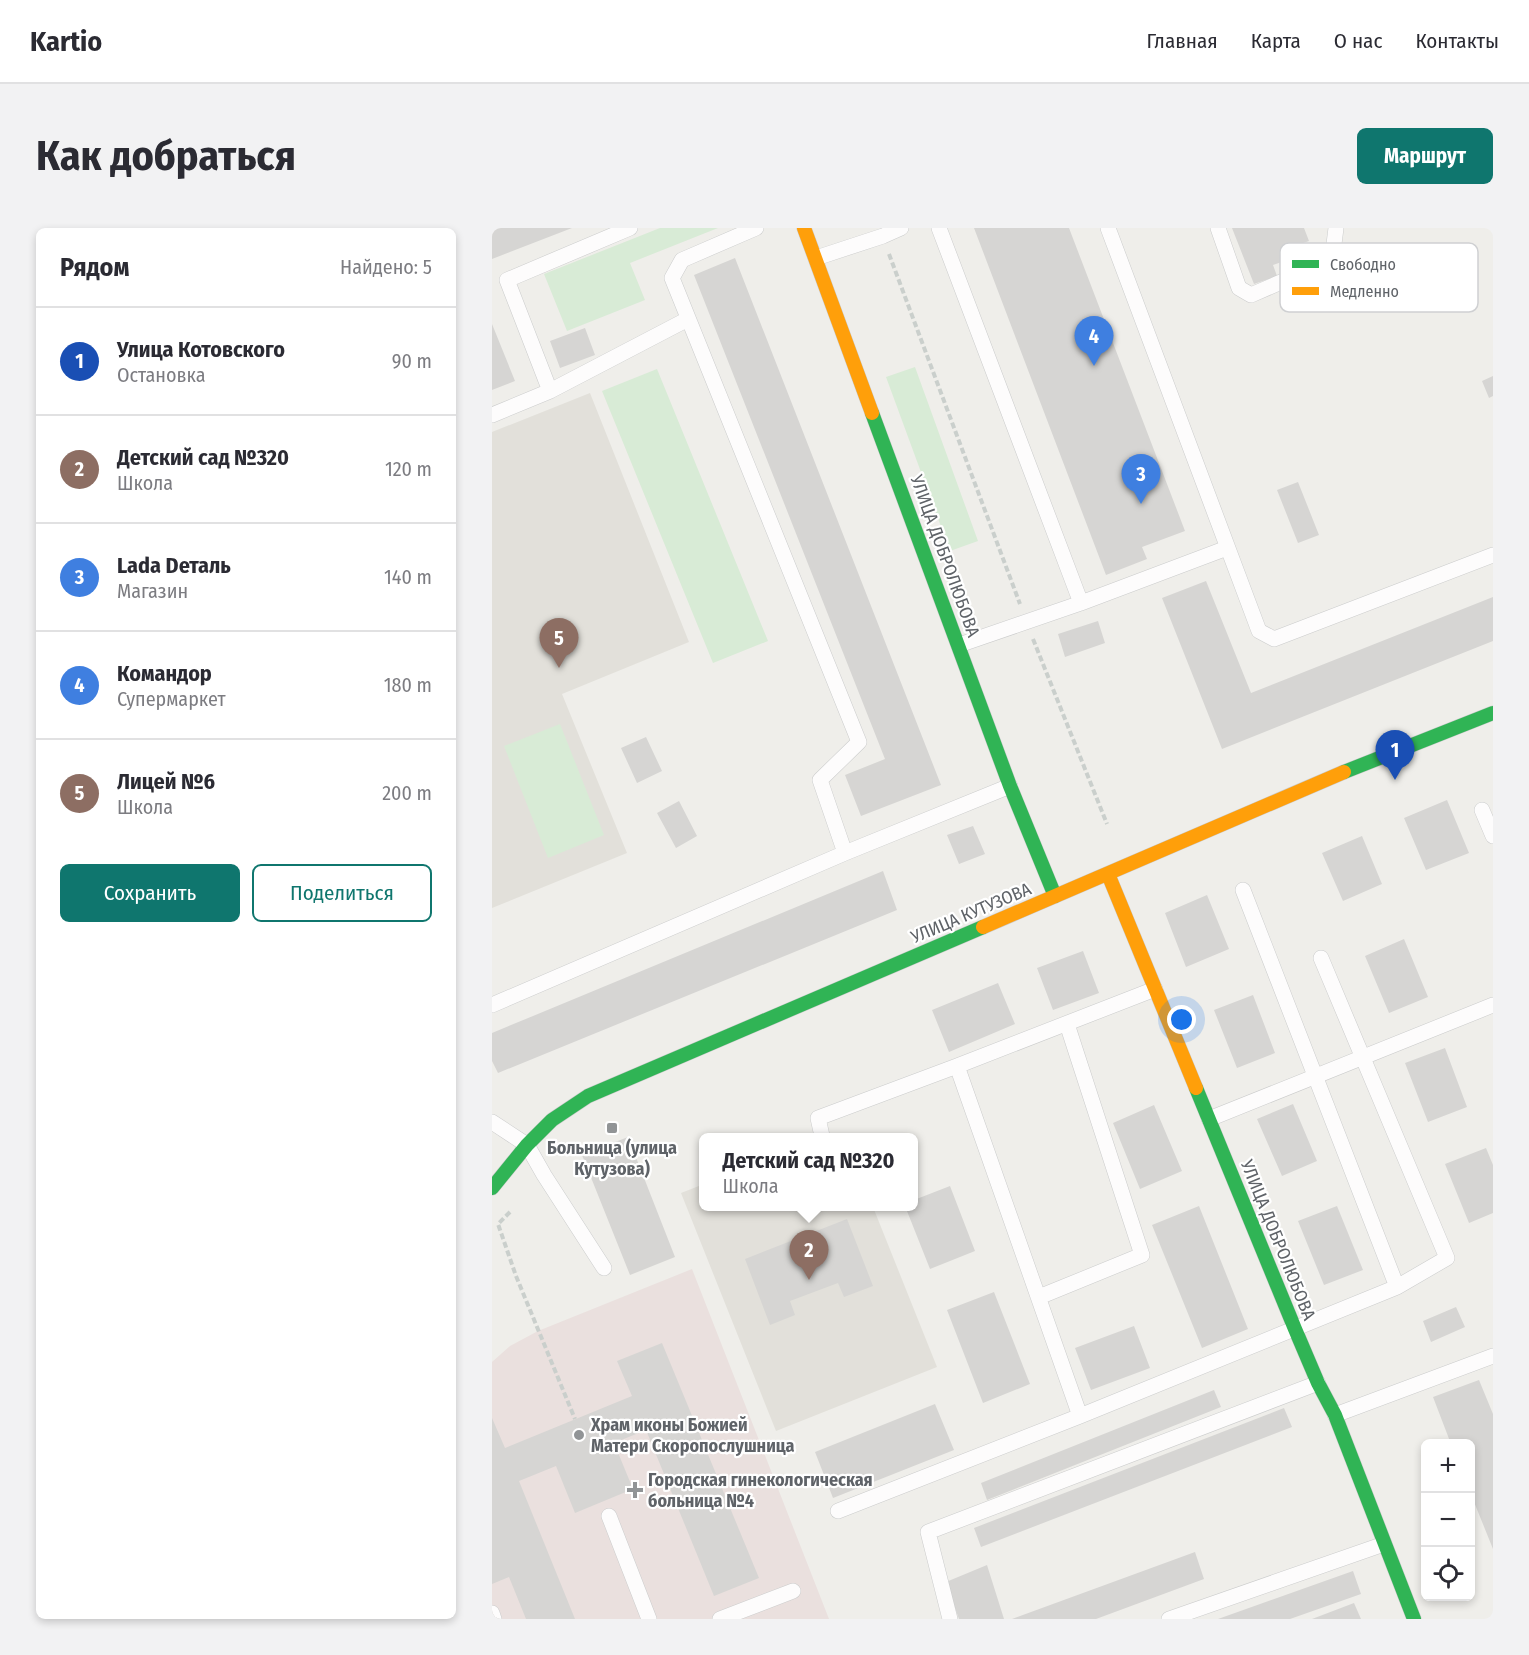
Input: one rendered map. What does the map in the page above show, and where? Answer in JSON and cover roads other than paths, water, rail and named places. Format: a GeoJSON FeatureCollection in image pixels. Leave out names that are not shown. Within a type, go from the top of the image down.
{"type":"FeatureCollection","features":[{"type":"Feature","properties":{"kind":"street","name":"УЛИЦА ДОБРОЛЮБОВА"},"geometry":{"type":"LineString","coordinates":[[804,228],[1010,786],[1055,896]]}},
{"type":"Feature","properties":{"kind":"street","name":"УЛИЦА КУТУЗОВА"},"geometry":{"type":"LineString","coordinates":[[492,1188],[527,1145],[552,1120],[588,1096],[1357,767],[1493,713]]}},
{"type":"Feature","properties":{"kind":"street","name":"УЛИЦА ДОБРОЛЮБОВА"},"geometry":{"type":"LineString","coordinates":[[1107,874],[1295,1329],[1318,1383],[1335,1415],[1414,1619]]}},
{"type":"Feature","properties":{"kind":"lane"},"geometry":{"type":"LineString","coordinates":[[550,392],[507,280],[630,228]]}},
{"type":"Feature","properties":{"kind":"lane"},"geometry":{"type":"LineString","coordinates":[[756,228],[682,260],[672,278],[859,742],[820,780],[845,853]]}},
{"type":"Feature","properties":{"kind":"lane"},"geometry":{"type":"LineString","coordinates":[[816,258],[901,228]]}},
{"type":"Feature","properties":{"kind":"lane"},"geometry":{"type":"LineString","coordinates":[[939,228],[1081,603]]}},
{"type":"Feature","properties":{"kind":"lane"},"geometry":{"type":"LineString","coordinates":[[1108,228],[1258,631],[1275,639],[1493,555]]}},
{"type":"Feature","properties":{"kind":"lane"},"geometry":{"type":"LineString","coordinates":[[1218,228],[1239,288],[1251,296],[1280,283]]}},
{"type":"Feature","properties":{"kind":"lane"},"geometry":{"type":"LineString","coordinates":[[1334,243],[1336,228]]}},
{"type":"Feature","properties":{"kind":"lane"},"geometry":{"type":"LineString","coordinates":[[492,415],[550,392],[688,319]]}},
{"type":"Feature","properties":{"kind":"lane"},"geometry":{"type":"LineString","coordinates":[[958,645],[1081,603],[1227,548]]}},
{"type":"Feature","properties":{"kind":"lane"},"geometry":{"type":"LineString","coordinates":[[492,1005],[845,853],[1010,786]]}},
{"type":"Feature","properties":{"kind":"lane"},"geometry":{"type":"LineString","coordinates":[[1482,810],[1493,836]]}},
{"type":"Feature","properties":{"kind":"lane"},"geometry":{"type":"LineString","coordinates":[[1244,890],[1397,1287]]}},
{"type":"Feature","properties":{"kind":"lane"},"geometry":{"type":"LineString","coordinates":[[838,1511],[1080,1416],[1397,1287],[1447,1258],[1321,958]]}},
{"type":"Feature","properties":{"kind":"lane"},"geometry":{"type":"LineString","coordinates":[[821,1133],[818,1118],[1155,989]]}},
{"type":"Feature","properties":{"kind":"lane"},"geometry":{"type":"LineString","coordinates":[[1209,1119],[1493,1005]]}},
{"type":"Feature","properties":{"kind":"lane"},"geometry":{"type":"LineString","coordinates":[[1039,1297],[1142,1255],[1067,1024]]}},
{"type":"Feature","properties":{"kind":"lane"},"geometry":{"type":"LineString","coordinates":[[957,1066],[1080,1416]]}},
{"type":"Feature","properties":{"kind":"lane"},"geometry":{"type":"LineString","coordinates":[[492,1122],[527,1145],[604,1268]]}},
{"type":"Feature","properties":{"kind":"lane"},"geometry":{"type":"LineString","coordinates":[[1335,1415],[1493,1356]]}},
{"type":"Feature","properties":{"kind":"lane"},"geometry":{"type":"LineString","coordinates":[[950,1619],[928,1532],[1318,1383]]}},
{"type":"Feature","properties":{"kind":"lane"},"geometry":{"type":"LineString","coordinates":[[609,1516],[649,1619]]}},
{"type":"Feature","properties":{"kind":"lane"},"geometry":{"type":"LineString","coordinates":[[1169,1619],[1384,1544]]}},
{"type":"Feature","properties":{"kind":"lane"},"geometry":{"type":"LineString","coordinates":[[720,1619],[792,1591]]}},
{"type":"Feature","properties":{"kind":"lane"},"geometry":{"type":"LineString","coordinates":[[492,1613],[494,1619]]}},
{"type":"Feature","properties":{"kind":"place","name":"Командор"},"geometry":{"type":"Point","coordinates":[1094,366]}},
{"type":"Feature","properties":{"kind":"place","name":"Lada Dеталь"},"geometry":{"type":"Point","coordinates":[1141,504]}},
{"type":"Feature","properties":{"kind":"place","name":"Лицей №6"},"geometry":{"type":"Point","coordinates":[559,668]}},
{"type":"Feature","properties":{"kind":"place","name":"Улица Котовского"},"geometry":{"type":"Point","coordinates":[1395,780]}},
{"type":"Feature","properties":{"kind":"place","name":"Больница (улица Кутузова)"},"geometry":{"type":"Point","coordinates":[612,1128]}},
{"type":"Feature","properties":{"kind":"place","name":"Детский сад №320"},"geometry":{"type":"Point","coordinates":[809,1280]}},
{"type":"Feature","properties":{"kind":"place","name":"Храм иконы Божией Матери Скоропослушница"},"geometry":{"type":"Point","coordinates":[579,1435]}},
{"type":"Feature","properties":{"kind":"place","name":"Городская гинекологическая больница №4"},"geometry":{"type":"Point","coordinates":[635,1490]}}]}
